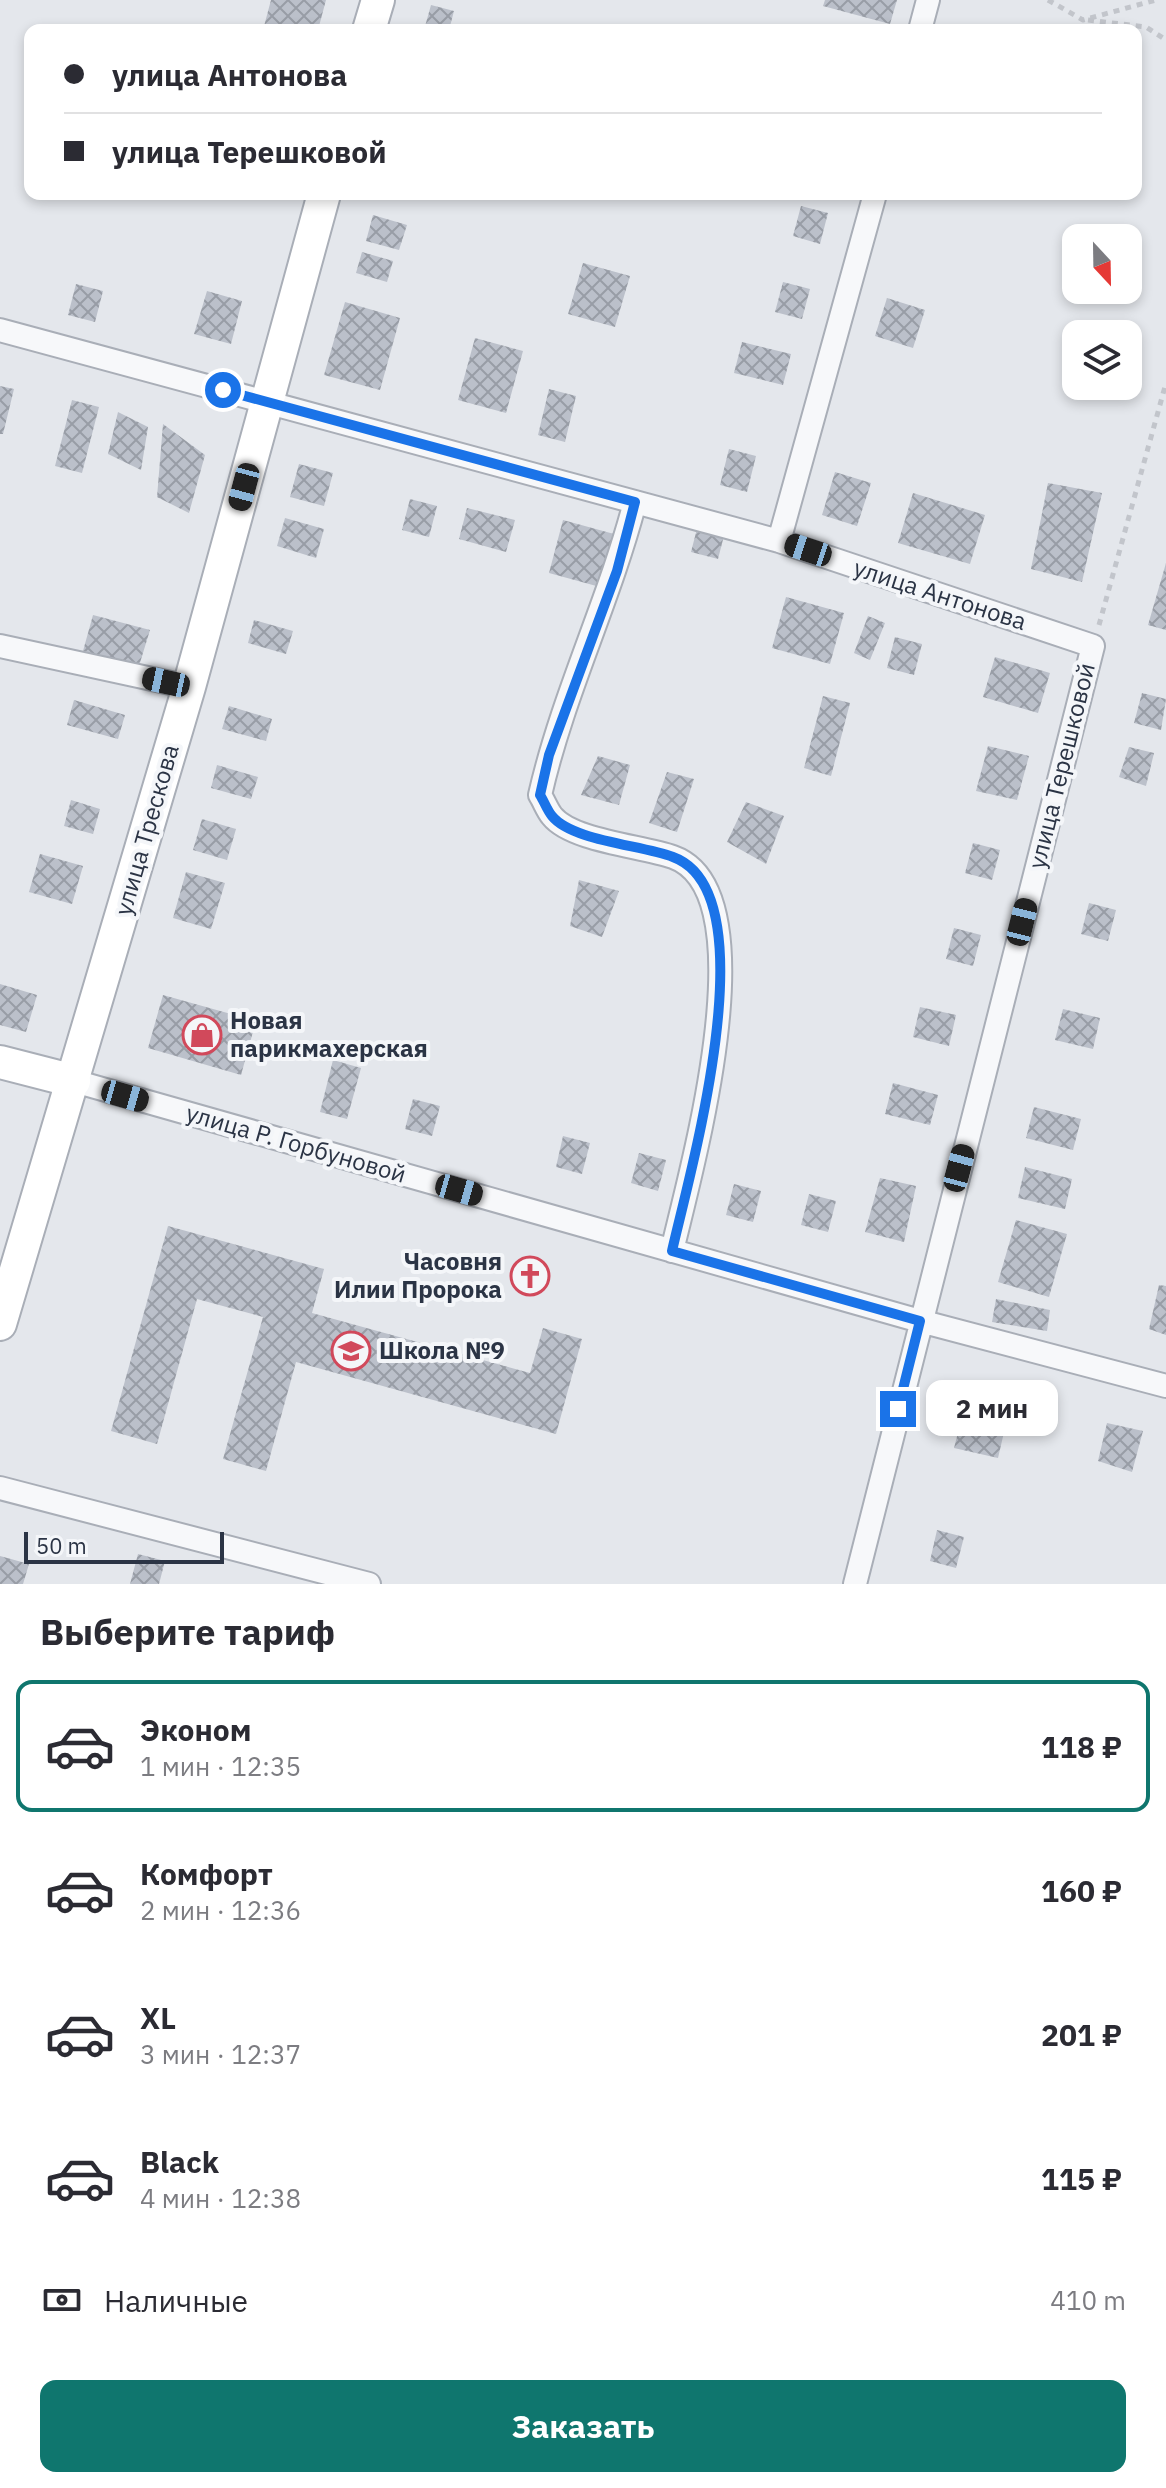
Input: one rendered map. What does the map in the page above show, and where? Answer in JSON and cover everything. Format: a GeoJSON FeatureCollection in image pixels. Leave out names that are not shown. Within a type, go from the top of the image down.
{"type":"FeatureCollection","features":[{"type":"Feature","properties":{"kind":"main road"},"geometry":{"type":"LineString","coordinates":[[371,24],[378,0]]}},
{"type":"Feature","properties":{"kind":"main road","name":"улица Трескова"},"geometry":{"type":"LineString","coordinates":[[0,1324],[189,687],[322,200]]}},
{"type":"Feature","properties":{"kind":"main road"},"geometry":{"type":"LineString","coordinates":[[0,1062],[74,1081]]}},
{"type":"Feature","properties":{"kind":"street"},"geometry":{"type":"LineString","coordinates":[[922,24],[928,0]]}},
{"type":"Feature","properties":{"kind":"street"},"geometry":{"type":"LineString","coordinates":[[779,541],[873,200]]}},
{"type":"Feature","properties":{"kind":"street","name":"улица Антонова"},"geometry":{"type":"LineString","coordinates":[[0,330],[779,541],[1093,646]]}},
{"type":"Feature","properties":{"kind":"street"},"geometry":{"type":"LineString","coordinates":[[635,502],[617,571],[549,755],[540,795],[553,818],[581,833],[685,861],[702,880],[719,936],[720,1014],[707,1097],[672,1251]]}},
{"type":"Feature","properties":{"kind":"street"},"geometry":{"type":"LineString","coordinates":[[0,646],[189,687]]}},
{"type":"Feature","properties":{"kind":"street","name":"улица Терешковой"},"geometry":{"type":"LineString","coordinates":[[855,1584],[1093,646]]}},
{"type":"Feature","properties":{"kind":"street","name":"улица Р. Горбуновой"},"geometry":{"type":"LineString","coordinates":[[74,1081],[920,1321],[1166,1386]]}},
{"type":"Feature","properties":{"kind":"street"},"geometry":{"type":"LineString","coordinates":[[0,1488],[369,1584]]}},
{"type":"Feature","properties":{"kind":"path"},"geometry":{"type":"LineString","coordinates":[[1048,0],[1083,20],[1119,24]]}},
{"type":"Feature","properties":{"kind":"path"},"geometry":{"type":"LineString","coordinates":[[1083,20],[1156,0]]}},
{"type":"Feature","properties":{"kind":"path"},"geometry":{"type":"LineString","coordinates":[[1142,27],[1166,40]]}},
{"type":"Feature","properties":{"kind":"path"},"geometry":{"type":"LineString","coordinates":[[1093,646],[1166,383]]}},
{"type":"Feature","properties":{"kind":"building"},"geometry":{"type":"Polygon","coordinates":[[[271,0],[326,0],[320,24],[265,24],[271,0]]]}},
{"type":"Feature","properties":{"kind":"building"},"geometry":{"type":"Polygon","coordinates":[[[825,0],[897,0],[890,24],[823,6],[825,0]]]}},
{"type":"Feature","properties":{"kind":"building"},"geometry":{"type":"Polygon","coordinates":[[[431,5],[454,11],[451,24],[426,24],[431,5]]]}},
{"type":"Feature","properties":{"kind":"building"},"geometry":{"type":"Polygon","coordinates":[[[801,206],[828,213],[820,244],[793,236],[801,206]]]}},
{"type":"Feature","properties":{"kind":"building"},"geometry":{"type":"Polygon","coordinates":[[[373,215],[407,225],[399,250],[366,241],[373,215]]]}},
{"type":"Feature","properties":{"kind":"building"},"geometry":{"type":"Polygon","coordinates":[[[362,252],[393,261],[387,282],[356,273],[362,252]]]}},
{"type":"Feature","properties":{"kind":"building"},"geometry":{"type":"Polygon","coordinates":[[[583,263],[630,276],[615,327],[568,314],[583,263]]]}},
{"type":"Feature","properties":{"kind":"building"},"geometry":{"type":"Polygon","coordinates":[[[783,282],[810,289],[802,319],[775,312],[783,282]]]}},
{"type":"Feature","properties":{"kind":"building"},"geometry":{"type":"Polygon","coordinates":[[[76,284],[103,291],[95,322],[68,315],[76,284]]]}},
{"type":"Feature","properties":{"kind":"building"},"geometry":{"type":"Polygon","coordinates":[[[207,291],[242,301],[231,344],[194,334],[207,291]]]}},
{"type":"Feature","properties":{"kind":"building"},"geometry":{"type":"Polygon","coordinates":[[[887,298],[925,310],[913,348],[875,336],[887,298]]]}},
{"type":"Feature","properties":{"kind":"building"},"geometry":{"type":"Polygon","coordinates":[[[345,302],[400,318],[380,390],[324,375],[345,302]]]}},
{"type":"Feature","properties":{"kind":"building"},"geometry":{"type":"Polygon","coordinates":[[[475,338],[523,351],[506,413],[458,400],[475,338]]]}},
{"type":"Feature","properties":{"kind":"building"},"geometry":{"type":"Polygon","coordinates":[[[742,342],[791,354],[783,385],[734,373],[742,342]]]}},
{"type":"Feature","properties":{"kind":"building"},"geometry":{"type":"Polygon","coordinates":[[[0,386],[14,389],[3,434],[0,434],[0,386]]]}},
{"type":"Feature","properties":{"kind":"building"},"geometry":{"type":"Polygon","coordinates":[[[549,389],[576,396],[565,442],[538,435],[549,389]]]}},
{"type":"Feature","properties":{"kind":"building"},"geometry":{"type":"Polygon","coordinates":[[[72,400],[99,407],[82,473],[55,466],[72,400]]]}},
{"type":"Feature","properties":{"kind":"building"},"geometry":{"type":"Polygon","coordinates":[[[118,412],[148,427],[141,470],[108,454],[118,412]]]}},
{"type":"Feature","properties":{"kind":"building"},"geometry":{"type":"Polygon","coordinates":[[[163,424],[205,455],[189,513],[157,497],[163,424]]]}},
{"type":"Feature","properties":{"kind":"building"},"geometry":{"type":"Polygon","coordinates":[[[729,449],[756,456],[747,492],[720,485],[729,449]]]}},
{"type":"Feature","properties":{"kind":"building"},"geometry":{"type":"Polygon","coordinates":[[[299,464],[333,473],[324,506],[290,497],[299,464]]]}},
{"type":"Feature","properties":{"kind":"building"},"geometry":{"type":"Polygon","coordinates":[[[835,472],[871,483],[857,526],[822,515],[835,472]]]}},
{"type":"Feature","properties":{"kind":"building"},"geometry":{"type":"Polygon","coordinates":[[[1048,483],[1102,493],[1082,582],[1031,569],[1048,483]]]}},
{"type":"Feature","properties":{"kind":"building"},"geometry":{"type":"Polygon","coordinates":[[[913,493],[985,515],[970,564],[898,543],[913,493]]]}},
{"type":"Feature","properties":{"kind":"building"},"geometry":{"type":"Polygon","coordinates":[[[410,499],[437,506],[429,537],[402,530],[410,499]]]}},
{"type":"Feature","properties":{"kind":"building"},"geometry":{"type":"Polygon","coordinates":[[[467,508],[515,520],[506,552],[459,539],[467,508]]]}},
{"type":"Feature","properties":{"kind":"building"},"geometry":{"type":"Polygon","coordinates":[[[285,518],[324,529],[316,558],[277,546],[285,518]]]}},
{"type":"Feature","properties":{"kind":"building"},"geometry":{"type":"Polygon","coordinates":[[[563,520],[614,534],[600,587],[549,573],[563,520]]]}},
{"type":"Feature","properties":{"kind":"building"},"geometry":{"type":"Polygon","coordinates":[[[699,521],[726,528],[718,559],[691,552],[699,521]]]}},
{"type":"Feature","properties":{"kind":"building"},"geometry":{"type":"Polygon","coordinates":[[[1166,563],[1166,630],[1148,625],[1166,563]]]}},
{"type":"Feature","properties":{"kind":"building"},"geometry":{"type":"Polygon","coordinates":[[[786,597],[844,613],[830,664],[772,648],[786,597]]]}},
{"type":"Feature","properties":{"kind":"building"},"geometry":{"type":"Polygon","coordinates":[[[93,615],[150,630],[139,666],[83,651],[93,615]]]}},
{"type":"Feature","properties":{"kind":"building"},"geometry":{"type":"Polygon","coordinates":[[[868,616],[885,623],[870,660],[854,653],[868,616]]]}},
{"type":"Feature","properties":{"kind":"building"},"geometry":{"type":"Polygon","coordinates":[[[254,620],[293,631],[286,654],[248,643],[254,620]]]}},
{"type":"Feature","properties":{"kind":"building"},"geometry":{"type":"Polygon","coordinates":[[[895,637],[922,644],[914,675],[887,668],[895,637]]]}},
{"type":"Feature","properties":{"kind":"building"},"geometry":{"type":"Polygon","coordinates":[[[995,657],[1050,673],[1038,713],[983,697],[995,657]]]}},
{"type":"Feature","properties":{"kind":"building"},"geometry":{"type":"Polygon","coordinates":[[[1142,693],[1166,699],[1161,730],[1134,723],[1142,693]]]}},
{"type":"Feature","properties":{"kind":"building"},"geometry":{"type":"Polygon","coordinates":[[[823,696],[850,703],[831,776],[804,768],[823,696]]]}},
{"type":"Feature","properties":{"kind":"building"},"geometry":{"type":"Polygon","coordinates":[[[74,700],[125,715],[118,739],[67,725],[74,700]]]}},
{"type":"Feature","properties":{"kind":"building"},"geometry":{"type":"Polygon","coordinates":[[[229,706],[272,719],[266,741],[222,729],[229,706]]]}},
{"type":"Feature","properties":{"kind":"building"},"geometry":{"type":"Polygon","coordinates":[[[988,746],[1029,756],[1017,800],[976,791],[988,746]]]}},
{"type":"Feature","properties":{"kind":"building"},"geometry":{"type":"Polygon","coordinates":[[[1129,747],[1154,753],[1146,786],[1119,777],[1129,747]]]}},
{"type":"Feature","properties":{"kind":"building"},"geometry":{"type":"Polygon","coordinates":[[[598,756],[630,765],[619,805],[581,795],[598,756]]]}},
{"type":"Feature","properties":{"kind":"building"},"geometry":{"type":"Polygon","coordinates":[[[217,765],[258,777],[251,799],[211,788],[217,765]]]}},
{"type":"Feature","properties":{"kind":"building"},"geometry":{"type":"Polygon","coordinates":[[[667,772],[694,779],[677,832],[649,823],[667,772]]]}},
{"type":"Feature","properties":{"kind":"building"},"geometry":{"type":"Polygon","coordinates":[[[71,800],[100,809],[93,834],[64,826],[71,800]]]}},
{"type":"Feature","properties":{"kind":"building"},"geometry":{"type":"Polygon","coordinates":[[[746,802],[784,816],[766,864],[727,842],[746,802]]]}},
{"type":"Feature","properties":{"kind":"building"},"geometry":{"type":"Polygon","coordinates":[[[202,819],[236,829],[227,860],[193,850],[202,819]]]}},
{"type":"Feature","properties":{"kind":"building"},"geometry":{"type":"Polygon","coordinates":[[[973,843],[1000,850],[992,880],[965,873],[973,843]]]}},
{"type":"Feature","properties":{"kind":"building"},"geometry":{"type":"Polygon","coordinates":[[[40,854],[83,866],[72,904],[29,892],[40,854]]]}},
{"type":"Feature","properties":{"kind":"building"},"geometry":{"type":"Polygon","coordinates":[[[186,872],[225,883],[211,929],[173,918],[186,872]]]}},
{"type":"Feature","properties":{"kind":"building"},"geometry":{"type":"Polygon","coordinates":[[[579,880],[619,891],[602,937],[570,926],[579,880]]]}},
{"type":"Feature","properties":{"kind":"building"},"geometry":{"type":"Polygon","coordinates":[[[1089,903],[1116,910],[1108,941],[1081,934],[1089,903]]]}},
{"type":"Feature","properties":{"kind":"building"},"geometry":{"type":"Polygon","coordinates":[[[954,928],[981,935],[973,966],[946,959],[954,928]]]}},
{"type":"Feature","properties":{"kind":"building"},"geometry":{"type":"Polygon","coordinates":[[[0,984],[37,995],[26,1032],[0,1025],[0,984]]]}},
{"type":"Feature","properties":{"kind":"building","name":"Новая парикмахерская"},"geometry":{"type":"Polygon","coordinates":[[[163,995],[256,1021],[241,1075],[148,1048],[163,995]]]}},
{"type":"Feature","properties":{"kind":"building"},"geometry":{"type":"Polygon","coordinates":[[[920,1007],[956,1015],[949,1046],[913,1037],[920,1007]]]}},
{"type":"Feature","properties":{"kind":"building"},"geometry":{"type":"Polygon","coordinates":[[[1063,1009],[1100,1018],[1093,1049],[1055,1040],[1063,1009]]]}},
{"type":"Feature","properties":{"kind":"building"},"geometry":{"type":"Polygon","coordinates":[[[333,1060],[361,1068],[347,1119],[320,1112],[333,1060]]]}},
{"type":"Feature","properties":{"kind":"building"},"geometry":{"type":"Polygon","coordinates":[[[893,1083],[938,1095],[930,1125],[885,1114],[893,1083]]]}},
{"type":"Feature","properties":{"kind":"building"},"geometry":{"type":"Polygon","coordinates":[[[413,1099],[440,1106],[432,1136],[405,1129],[413,1099]]]}},
{"type":"Feature","properties":{"kind":"building"},"geometry":{"type":"Polygon","coordinates":[[[1034,1107],[1081,1119],[1073,1150],[1026,1138],[1034,1107]]]}},
{"type":"Feature","properties":{"kind":"building"},"geometry":{"type":"Polygon","coordinates":[[[563,1136],[590,1143],[582,1174],[556,1167],[563,1136]]]}},
{"type":"Feature","properties":{"kind":"building"},"geometry":{"type":"Polygon","coordinates":[[[639,1153],[666,1160],[658,1191],[631,1183],[639,1153]]]}},
{"type":"Feature","properties":{"kind":"building"},"geometry":{"type":"Polygon","coordinates":[[[1025,1167],[1072,1179],[1065,1209],[1018,1198],[1025,1167]]]}},
{"type":"Feature","properties":{"kind":"building"},"geometry":{"type":"Polygon","coordinates":[[[880,1178],[916,1186],[904,1242],[865,1232],[880,1178]]]}},
{"type":"Feature","properties":{"kind":"building"},"geometry":{"type":"Polygon","coordinates":[[[734,1184],[761,1191],[753,1222],[726,1215],[734,1184]]]}},
{"type":"Feature","properties":{"kind":"building"},"geometry":{"type":"Polygon","coordinates":[[[809,1194],[836,1201],[828,1232],[801,1225],[809,1194]]]}},
{"type":"Feature","properties":{"kind":"building"},"geometry":{"type":"Polygon","coordinates":[[[1016,1220],[1067,1234],[1049,1297],[998,1282],[1016,1220]]]}},
{"type":"Feature","properties":{"kind":"building","name":"Школа №9"},"geometry":{"type":"Polygon","coordinates":[[[168,1226],[324,1269],[312,1313],[530,1373],[543,1328],[582,1339],[556,1434],[296,1362],[266,1471],[223,1459],[263,1317],[197,1299],[157,1444],[111,1431],[168,1226]]]}},
{"type":"Feature","properties":{"kind":"building"},"geometry":{"type":"Polygon","coordinates":[[[1159,1285],[1166,1286],[1166,1335],[1149,1329],[1159,1285]]]}},
{"type":"Feature","properties":{"kind":"building"},"geometry":{"type":"Polygon","coordinates":[[[996,1299],[1050,1310],[1047,1331],[992,1322],[996,1299]]]}},
{"type":"Feature","properties":{"kind":"building"},"geometry":{"type":"Polygon","coordinates":[[[962,1417],[1005,1428],[998,1458],[954,1448],[962,1417]]]}},
{"type":"Feature","properties":{"kind":"building"},"geometry":{"type":"Polygon","coordinates":[[[1107,1423],[1143,1431],[1132,1472],[1098,1461],[1107,1423]]]}},
{"type":"Feature","properties":{"kind":"building"},"geometry":{"type":"Polygon","coordinates":[[[937,1530],[964,1537],[956,1568],[930,1561],[937,1530]]]}},
{"type":"Feature","properties":{"kind":"building"},"geometry":{"type":"Polygon","coordinates":[[[138,1554],[165,1561],[159,1584],[130,1584],[138,1554]]]}},
{"type":"Feature","properties":{"kind":"building"},"geometry":{"type":"Polygon","coordinates":[[[0,1556],[29,1564],[23,1584],[0,1584],[0,1556]]]}},
{"type":"Feature","properties":{"kind":"place","name":"Новая парикмахерская"},"geometry":{"type":"Point","coordinates":[202,1035]}},
{"type":"Feature","properties":{"kind":"place","name":"Часовня Илии Пророка"},"geometry":{"type":"Point","coordinates":[530,1276]}},
{"type":"Feature","properties":{"kind":"place","name":"Школа №9"},"geometry":{"type":"Point","coordinates":[351,1351]}},
{"type":"Feature","properties":{"kind":"route"},"geometry":{"type":"LineString","coordinates":[[223,390],[635,502],[617,571],[549,755],[540,795],[553,818],[581,833],[685,861],[702,880],[719,936],[722,1000],[707,1097],[672,1251],[920,1321],[898,1409]]}}]}
